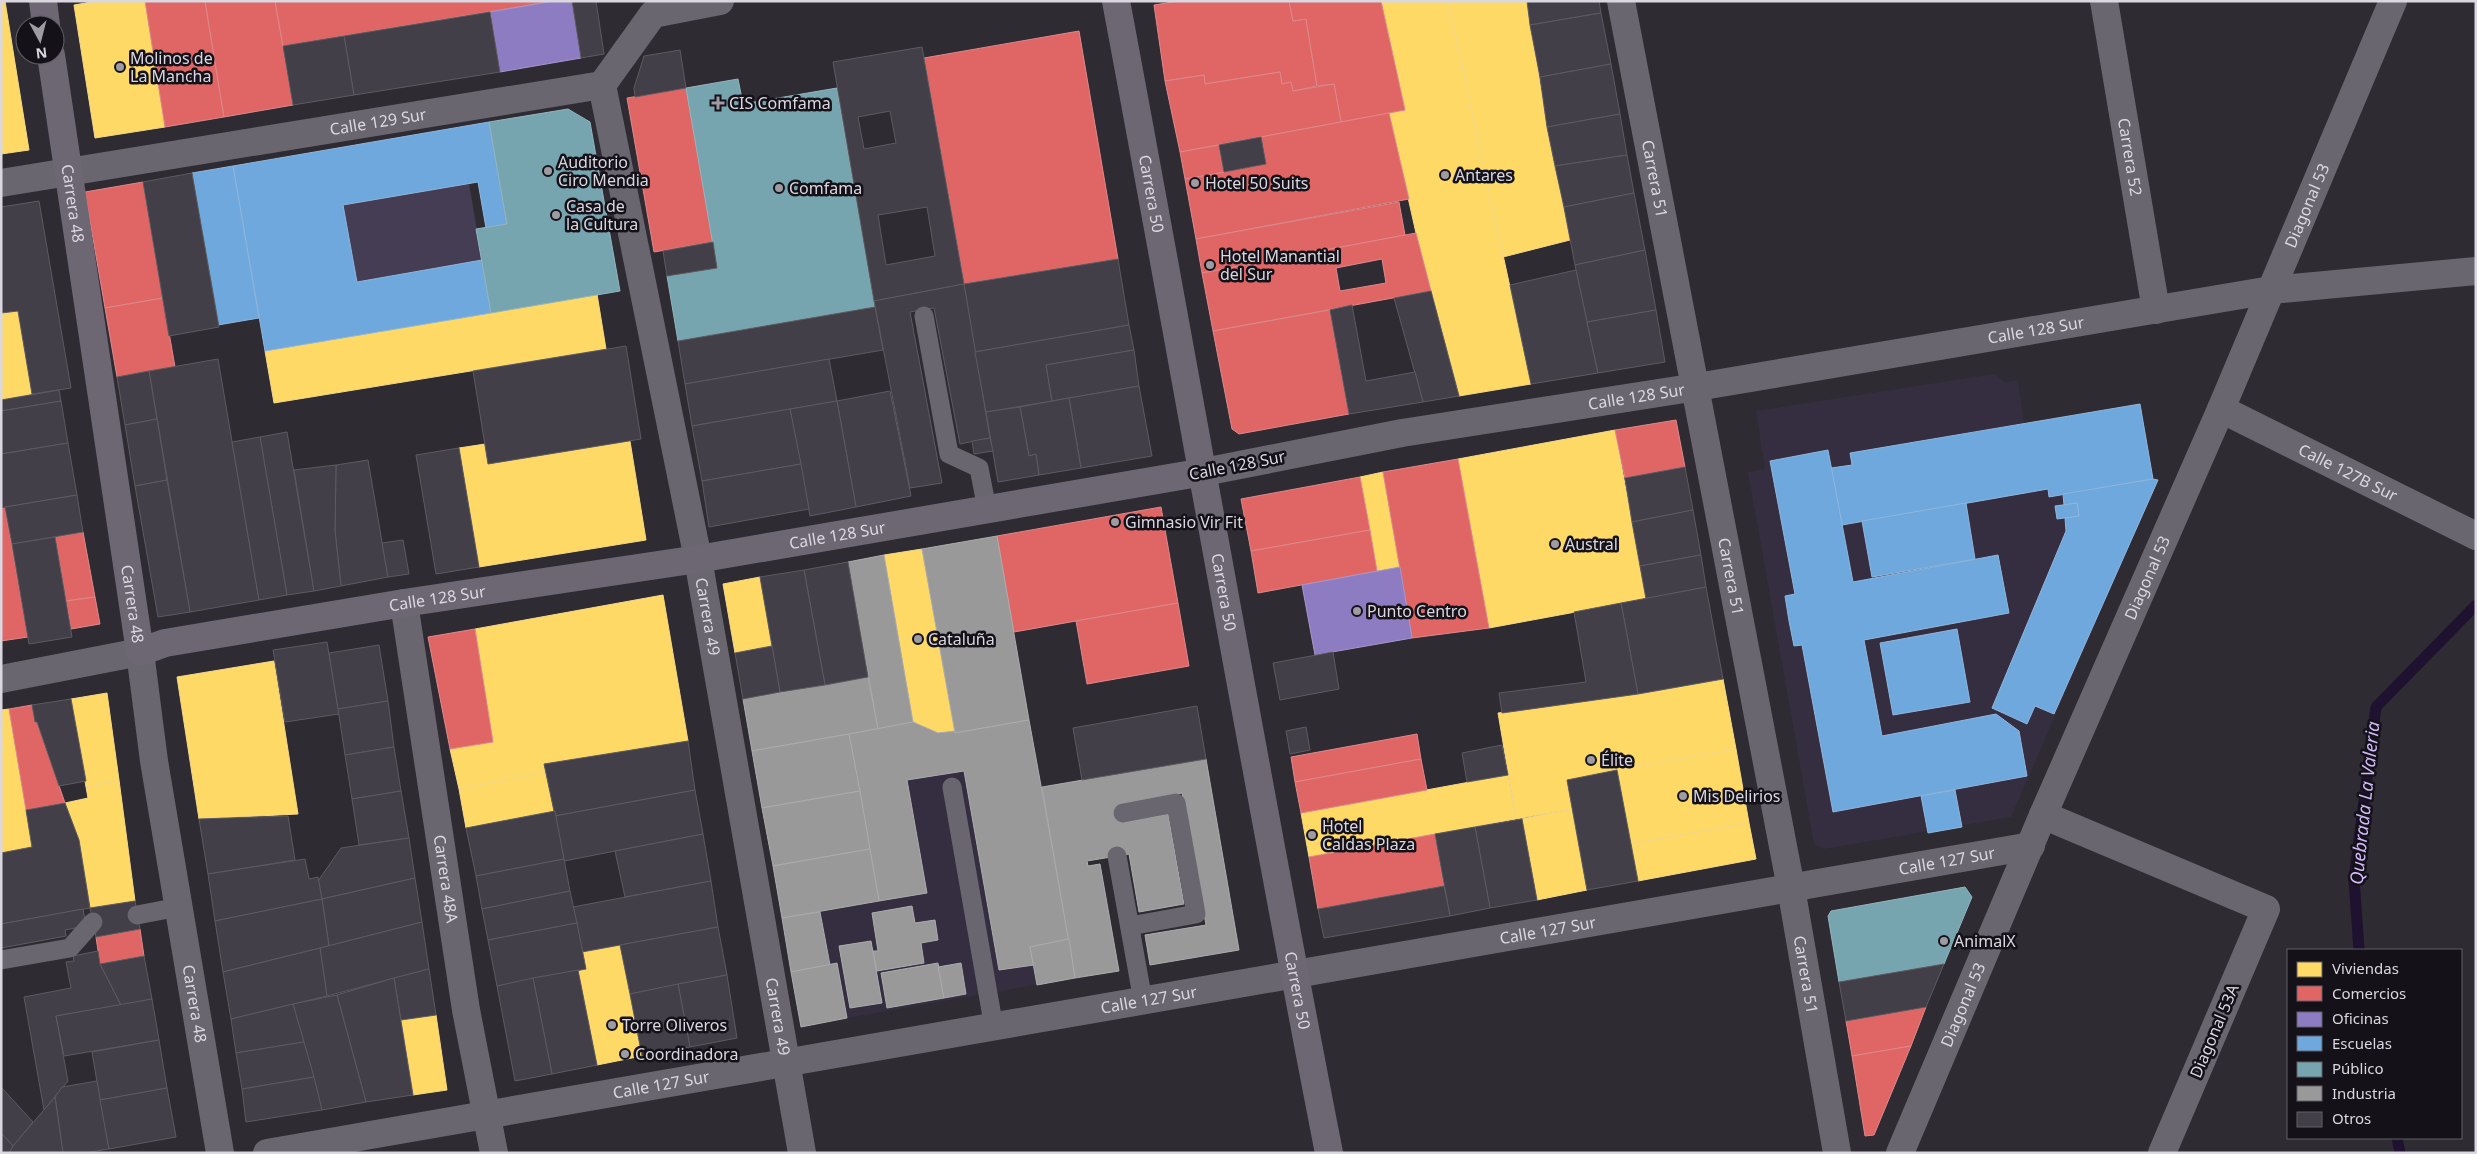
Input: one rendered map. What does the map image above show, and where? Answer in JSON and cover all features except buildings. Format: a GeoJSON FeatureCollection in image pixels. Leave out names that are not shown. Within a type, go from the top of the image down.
{"type":"FeatureCollection","features":[{"type":"Feature","properties":{"kind":"main road"},"geometry":{"type":"LineString","coordinates":[[43,1],[45,15]]}},
{"type":"Feature","properties":{"kind":"main road","name":"Carrera 50"},"geometry":{"type":"LineString","coordinates":[[1116,1],[1328,1153]]}},
{"type":"Feature","properties":{"kind":"main road","name":"Carrera 48"},"geometry":{"type":"LineString","coordinates":[[52,65],[140,652]]}},
{"type":"Feature","properties":{"kind":"main road","name":"Calle 128 Sur"},"geometry":{"type":"LineString","coordinates":[[140,652],[165,643],[404,603],[698,559],[1204,472]]}},
{"type":"Feature","properties":{"kind":"street"},"geometry":{"type":"LineString","coordinates":[[602,85],[652,8],[720,1]]}},
{"type":"Feature","properties":{"kind":"street","name":"Carrera 51"},"geometry":{"type":"LineString","coordinates":[[1621,1],[1697,387],[1792,888],[1837,1153]]}},
{"type":"Feature","properties":{"kind":"street","name":"Carrera 52"},"geometry":{"type":"LineString","coordinates":[[2104,1],[2156,310]]}},
{"type":"Feature","properties":{"kind":"street","name":"Diagonal 53"},"geometry":{"type":"LineString","coordinates":[[1900,1153],[2043,815],[2221,409],[2393,1]]}},
{"type":"Feature","properties":{"kind":"street","name":"Calle 129 Sur"},"geometry":{"type":"LineString","coordinates":[[1,183],[602,85]]}},
{"type":"Feature","properties":{"kind":"street","name":"Carrera 49"},"geometry":{"type":"LineString","coordinates":[[602,85],[698,559],[802,1153]]}},
{"type":"Feature","properties":{"kind":"street","name":"Calle 128 Sur"},"geometry":{"type":"LineString","coordinates":[[1204,472],[1402,433],[1697,387],[2270,290],[2476,271]]}},
{"type":"Feature","properties":{"kind":"street","name":"Calle 127B Sur"},"geometry":{"type":"LineString","coordinates":[[2221,409],[2476,536]]}},
{"type":"Feature","properties":{"kind":"street","name":"Carrera 48A"},"geometry":{"type":"LineString","coordinates":[[404,603],[465,1000],[494,1153]]}},
{"type":"Feature","properties":{"kind":"street","name":"Calle 128 Sur"},"geometry":{"type":"LineString","coordinates":[[1,679],[140,652]]}},
{"type":"Feature","properties":{"kind":"street","name":"Carrera 48"},"geometry":{"type":"LineString","coordinates":[[140,652],[154,761],[220,1153]]}},
{"type":"Feature","properties":{"kind":"street","name":"Diagonal 53A"},"geometry":{"type":"LineString","coordinates":[[2043,815],[2266,910],[2162,1153]]}},
{"type":"Feature","properties":{"kind":"street","name":"Calle 127 Sur"},"geometry":{"type":"LineString","coordinates":[[267,1153],[994,1028],[2031,846]]}},
{"type":"Feature","properties":{"kind":"lane"},"geometry":{"type":"LineString","coordinates":[[924,316],[949,454],[979,468],[987,509]]}},
{"type":"Feature","properties":{"kind":"lane"},"geometry":{"type":"LineString","coordinates":[[952,787],[994,1028]]}},
{"type":"Feature","properties":{"kind":"lane"},"geometry":{"type":"LineString","coordinates":[[1123,813],[1176,803],[1196,914],[1130,926]]}},
{"type":"Feature","properties":{"kind":"lane"},"geometry":{"type":"LineString","coordinates":[[1117,856],[1143,1001]]}},
{"type":"Feature","properties":{"kind":"lane"},"geometry":{"type":"LineString","coordinates":[[137,915],[179,907]]}},
{"type":"Feature","properties":{"kind":"lane"},"geometry":{"type":"LineString","coordinates":[[1,960],[70,948],[93,922]]}},
{"type":"Feature","properties":{"kind":"shaded area"},"geometry":{"type":"Polygon","coordinates":[[[469,183],[482,260],[357,282],[343,205],[469,183]]]}},
{"type":"Feature","properties":{"kind":"shaded area"},"geometry":{"type":"Polygon","coordinates":[[[1994,374],[2005,382],[2018,380],[2024,424],[2140,404],[2153,479],[2158,480],[2011,817],[1824,849],[1814,844],[1748,472],[1765,469],[1756,411],[1994,374]]]}},
{"type":"Feature","properties":{"kind":"shaded area"},"geometry":{"type":"Polygon","coordinates":[[[1029,720],[1075,978],[847,1018],[837,964],[830,965],[820,912],[879,901],[849,734],[955,733],[1029,720]]]}},
{"type":"Feature","properties":{"kind":"waterway","name":"Quebrada La Valeria"},"geometry":{"type":"LineString","coordinates":[[2359,949],[2354,879],[2376,707],[2476,605]]}},
{"type":"Feature","properties":{"kind":"waterway","name":"Quebrada La Valeria"},"geometry":{"type":"LineString","coordinates":[[2397,1139],[2400,1153]]}},
{"type":"Feature","properties":{"kind":"place","name":"Molinos de La Mancha"},"geometry":{"type":"Point","coordinates":[120,67]}},
{"type":"Feature","properties":{"kind":"place","name":"CIS Comfama"},"geometry":{"type":"Point","coordinates":[718,103]}},
{"type":"Feature","properties":{"kind":"place","name":"Auditorio Ciro Mendia"},"geometry":{"type":"Point","coordinates":[548,171]}},
{"type":"Feature","properties":{"kind":"place","name":"Antares"},"geometry":{"type":"Point","coordinates":[1445,175]}},
{"type":"Feature","properties":{"kind":"place","name":"Hotel 50 Suits"},"geometry":{"type":"Point","coordinates":[1195,183]}},
{"type":"Feature","properties":{"kind":"place","name":"Comfama"},"geometry":{"type":"Point","coordinates":[779,188]}},
{"type":"Feature","properties":{"kind":"place","name":"Casa de la Cultura"},"geometry":{"type":"Point","coordinates":[556,215]}},
{"type":"Feature","properties":{"kind":"place","name":"Hotel Manantial del Sur"},"geometry":{"type":"Point","coordinates":[1210,265]}},
{"type":"Feature","properties":{"kind":"place","name":"Gimnasio Vir Fit"},"geometry":{"type":"Point","coordinates":[1115,522]}},
{"type":"Feature","properties":{"kind":"place","name":"Austral"},"geometry":{"type":"Point","coordinates":[1555,544]}},
{"type":"Feature","properties":{"kind":"place","name":"Punto Centro"},"geometry":{"type":"Point","coordinates":[1357,611]}},
{"type":"Feature","properties":{"kind":"place","name":"Cataluña"},"geometry":{"type":"Point","coordinates":[918,639]}},
{"type":"Feature","properties":{"kind":"place","name":"Élite"},"geometry":{"type":"Point","coordinates":[1591,760]}},
{"type":"Feature","properties":{"kind":"place","name":"Mis Delirios"},"geometry":{"type":"Point","coordinates":[1683,796]}},
{"type":"Feature","properties":{"kind":"place","name":"Hotel Caldas Plaza"},"geometry":{"type":"Point","coordinates":[1312,835]}},
{"type":"Feature","properties":{"kind":"place","name":"AnimalX"},"geometry":{"type":"Point","coordinates":[1944,941]}},
{"type":"Feature","properties":{"kind":"place","name":"Torre Oliveros"},"geometry":{"type":"Point","coordinates":[612,1025]}},
{"type":"Feature","properties":{"kind":"place","name":"Coordinadora"},"geometry":{"type":"Point","coordinates":[625,1054]}}]}
